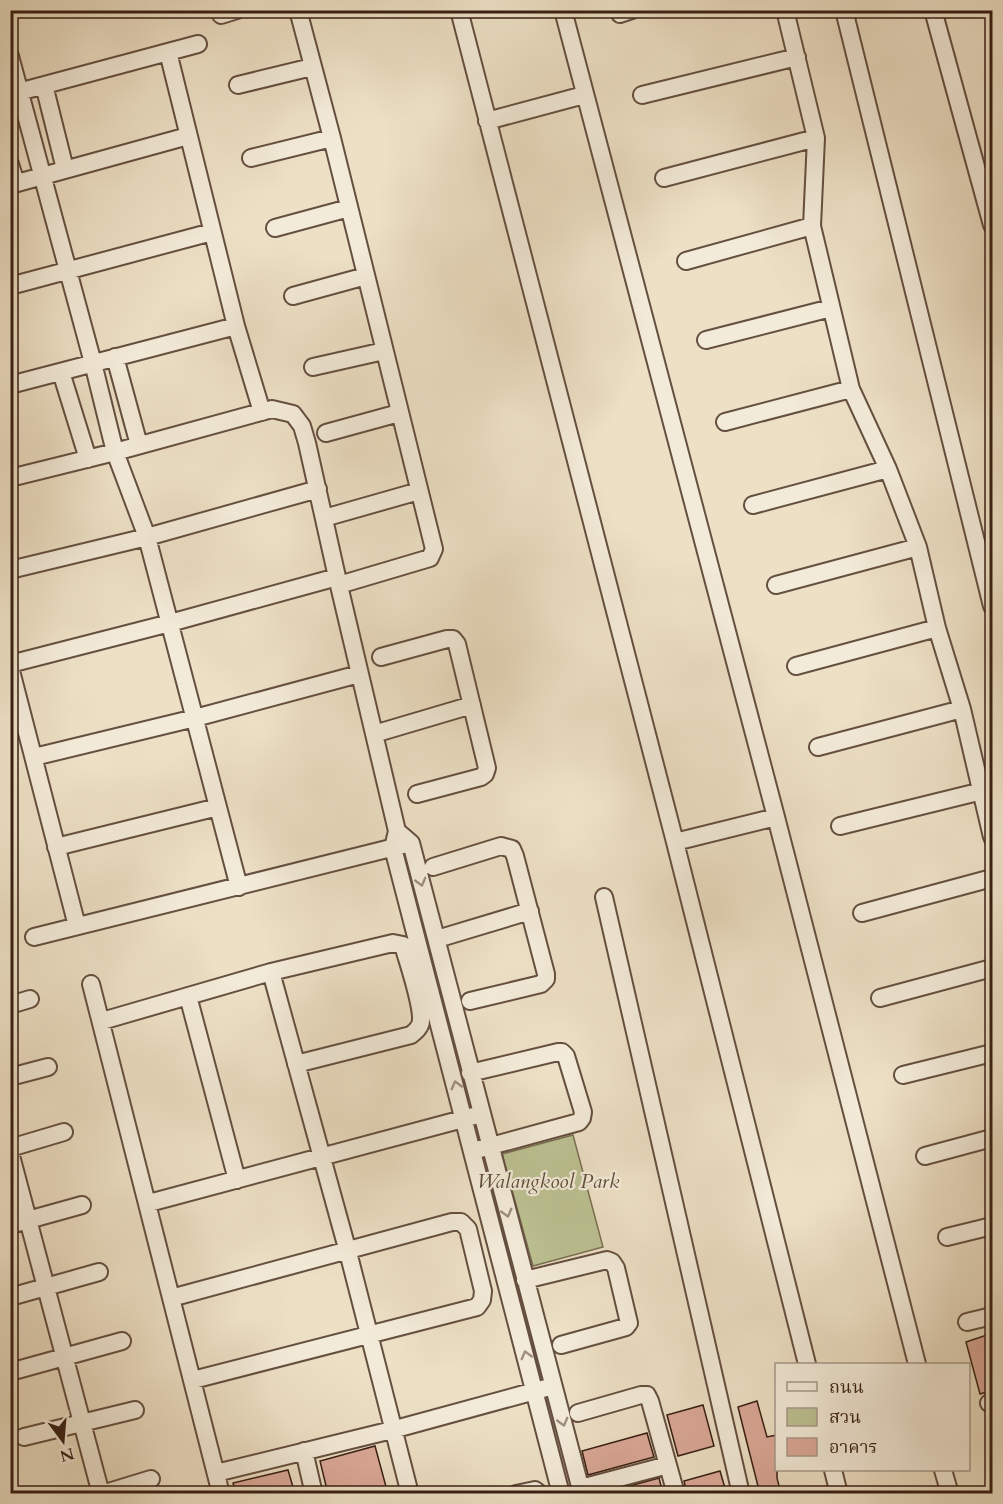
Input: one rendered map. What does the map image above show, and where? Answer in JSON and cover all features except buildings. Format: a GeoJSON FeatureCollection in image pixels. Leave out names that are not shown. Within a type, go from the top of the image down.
{"type":"FeatureCollection","features":[{"type":"Feature","properties":{"kind":"street"},"geometry":{"type":"LineString","coordinates":[[77,926],[10,665],[430,558],[434,549],[332,138],[297,10]]}},
{"type":"Feature","properties":{"kind":"street"},"geometry":{"type":"LineString","coordinates":[[459,10],[675,842],[806,1363]]}},
{"type":"Feature","properties":{"kind":"street"},"geometry":{"type":"LineString","coordinates":[[563,10],[776,817],[915,1363]]}},
{"type":"Feature","properties":{"kind":"street"},"geometry":{"type":"LineString","coordinates":[[785,10],[816,138],[812,226],[851,389],[888,469],[918,547],[937,628],[962,709],[993,837]]}},
{"type":"Feature","properties":{"kind":"street"},"geometry":{"type":"LineString","coordinates":[[844,10],[993,606]]}},
{"type":"Feature","properties":{"kind":"street"},"geometry":{"type":"LineString","coordinates":[[933,10],[993,225]]}},
{"type":"Feature","properties":{"kind":"street"},"geometry":{"type":"LineString","coordinates":[[15,92],[198,44]]}},
{"type":"Feature","properties":{"kind":"street"},"geometry":{"type":"LineString","coordinates":[[168,52],[236,326],[262,412]]}},
{"type":"Feature","properties":{"kind":"street"},"geometry":{"type":"LineString","coordinates":[[10,56],[15,92],[42,176],[115,452],[147,537],[239,887]]}},
{"type":"Feature","properties":{"kind":"street"},"geometry":{"type":"LineString","coordinates":[[642,95],[797,57]]}},
{"type":"Feature","properties":{"kind":"street"},"geometry":{"type":"LineString","coordinates":[[238,85],[312,68]]}},
{"type":"Feature","properties":{"kind":"street"},"geometry":{"type":"LineString","coordinates":[[44,85],[65,169]]}},
{"type":"Feature","properties":{"kind":"street"},"geometry":{"type":"LineString","coordinates":[[487,121],[584,94]]}},
{"type":"Feature","properties":{"kind":"street"},"geometry":{"type":"LineString","coordinates":[[10,164],[13,184],[188,136]]}},
{"type":"Feature","properties":{"kind":"street"},"geometry":{"type":"LineString","coordinates":[[251,158],[332,138]]}},
{"type":"Feature","properties":{"kind":"street"},"geometry":{"type":"LineString","coordinates":[[664,178],[816,138]]}},
{"type":"Feature","properties":{"kind":"street"},"geometry":{"type":"LineString","coordinates":[[275,228],[349,208]]}},
{"type":"Feature","properties":{"kind":"street"},"geometry":{"type":"LineString","coordinates":[[686,261],[812,226]]}},
{"type":"Feature","properties":{"kind":"street"},"geometry":{"type":"LineString","coordinates":[[10,286],[212,232]]}},
{"type":"Feature","properties":{"kind":"street"},"geometry":{"type":"LineString","coordinates":[[293,296],[366,276]]}},
{"type":"Feature","properties":{"kind":"street"},"geometry":{"type":"LineString","coordinates":[[706,340],[831,308]]}},
{"type":"Feature","properties":{"kind":"street"},"geometry":{"type":"LineString","coordinates":[[10,385],[236,326]]}},
{"type":"Feature","properties":{"kind":"street"},"geometry":{"type":"LineString","coordinates":[[314,367],[384,351]]}},
{"type":"Feature","properties":{"kind":"street"},"geometry":{"type":"LineString","coordinates":[[115,357],[140,445]]}},
{"type":"Feature","properties":{"kind":"street"},"geometry":{"type":"LineString","coordinates":[[61,372],[88,459]]}},
{"type":"Feature","properties":{"kind":"street"},"geometry":{"type":"LineString","coordinates":[[725,422],[851,389]]}},
{"type":"Feature","properties":{"kind":"street"},"geometry":{"type":"LineString","coordinates":[[10,478],[272,409],[293,414],[302,426],[310,452],[359,674],[397,831],[393,848],[473,1116],[535,1391],[561,1494]]}},
{"type":"Feature","properties":{"kind":"street"},"geometry":{"type":"LineString","coordinates":[[326,433],[399,413]]}},
{"type":"Feature","properties":{"kind":"street"},"geometry":{"type":"LineString","coordinates":[[753,505],[888,469]]}},
{"type":"Feature","properties":{"kind":"street"},"geometry":{"type":"LineString","coordinates":[[10,570],[147,537],[318,489]]}},
{"type":"Feature","properties":{"kind":"street"},"geometry":{"type":"LineString","coordinates":[[324,518],[419,491]]}},
{"type":"Feature","properties":{"kind":"street"},"geometry":{"type":"LineString","coordinates":[[776,585],[918,547]]}},
{"type":"Feature","properties":{"kind":"street"},"geometry":{"type":"LineString","coordinates":[[796,666],[937,628]]}},
{"type":"Feature","properties":{"kind":"street"},"geometry":{"type":"LineString","coordinates":[[381,657],[447,639],[453,639],[457,644],[487,768],[481,777],[417,794]]}},
{"type":"Feature","properties":{"kind":"street"},"geometry":{"type":"LineString","coordinates":[[34,758],[359,674]]}},
{"type":"Feature","properties":{"kind":"street"},"geometry":{"type":"LineString","coordinates":[[374,734],[472,705]]}},
{"type":"Feature","properties":{"kind":"street"},"geometry":{"type":"LineString","coordinates":[[818,747],[962,709]]}},
{"type":"Feature","properties":{"kind":"street"},"geometry":{"type":"LineString","coordinates":[[840,826],[982,791]]}},
{"type":"Feature","properties":{"kind":"street"},"geometry":{"type":"LineString","coordinates":[[56,848],[218,807]]}},
{"type":"Feature","properties":{"kind":"street"},"geometry":{"type":"LineString","coordinates":[[675,842],[776,817]]}},
{"type":"Feature","properties":{"kind":"street"},"geometry":{"type":"LineString","coordinates":[[397,831],[411,843],[437,939],[470,1073],[473,1116]]}},
{"type":"Feature","properties":{"kind":"street"},"geometry":{"type":"LineString","coordinates":[[34,937],[411,843]]}},
{"type":"Feature","properties":{"kind":"street"},"geometry":{"type":"LineString","coordinates":[[433,867],[501,846],[512,849],[515,856],[546,979],[541,984],[470,1001]]}},
{"type":"Feature","properties":{"kind":"street"},"geometry":{"type":"LineString","coordinates":[[862,913],[993,878]]}},
{"type":"Feature","properties":{"kind":"street"},"geometry":{"type":"LineString","coordinates":[[604,897],[741,1494]]}},
{"type":"Feature","properties":{"kind":"street"},"geometry":{"type":"LineString","coordinates":[[437,939],[530,911]]}},
{"type":"Feature","properties":{"kind":"street"},"geometry":{"type":"LineString","coordinates":[[102,1021],[272,972],[398,943],[403,945],[422,1020],[419,1028],[411,1035],[296,1064]]}},
{"type":"Feature","properties":{"kind":"street"},"geometry":{"type":"LineString","coordinates":[[880,998],[993,968]]}},
{"type":"Feature","properties":{"kind":"street"},"geometry":{"type":"LineString","coordinates":[[272,972],[348,1252],[410,1494]]}},
{"type":"Feature","properties":{"kind":"street"},"geometry":{"type":"LineString","coordinates":[[92,984],[221,1494]]}},
{"type":"Feature","properties":{"kind":"street"},"geometry":{"type":"LineString","coordinates":[[188,996],[237,1180]]}},
{"type":"Feature","properties":{"kind":"street"},"geometry":{"type":"LineString","coordinates":[[11,1001],[30,999]]}},
{"type":"Feature","properties":{"kind":"street"},"geometry":{"type":"LineString","coordinates":[[470,1073],[562,1052],[566,1056],[583,1112],[579,1122],[481,1149]]}},
{"type":"Feature","properties":{"kind":"street"},"geometry":{"type":"LineString","coordinates":[[903,1075],[993,1053]]}},
{"type":"Feature","properties":{"kind":"street"},"geometry":{"type":"LineString","coordinates":[[10,1077],[48,1067]]}},
{"type":"Feature","properties":{"kind":"street"},"geometry":{"type":"LineString","coordinates":[[149,1203],[473,1116]]}},
{"type":"Feature","properties":{"kind":"street"},"geometry":{"type":"LineString","coordinates":[[64,1132],[10,1150],[102,1494],[151,1479]]}},
{"type":"Feature","properties":{"kind":"street"},"geometry":{"type":"LineString","coordinates":[[925,1156],[993,1138]]}},
{"type":"Feature","properties":{"kind":"street"},"geometry":{"type":"LineString","coordinates":[[481,1149],[525,1280],[582,1491],[668,1465]]}},
{"type":"Feature","properties":{"kind":"street"},"geometry":{"type":"LineString","coordinates":[[10,1225],[82,1205]]}},
{"type":"Feature","properties":{"kind":"street"},"geometry":{"type":"LineString","coordinates":[[171,1298],[348,1252],[452,1222],[461,1222],[468,1229],[483,1290],[482,1300],[477,1307],[192,1380]]}},
{"type":"Feature","properties":{"kind":"street"},"geometry":{"type":"LineString","coordinates":[[947,1238],[993,1226]]}},
{"type":"Feature","properties":{"kind":"street"},"geometry":{"type":"LineString","coordinates":[[525,1280],[607,1260],[612,1262],[616,1268],[629,1323],[626,1327],[561,1345]]}},
{"type":"Feature","properties":{"kind":"street"},"geometry":{"type":"LineString","coordinates":[[10,1297],[99,1272]]}},
{"type":"Feature","properties":{"kind":"street"},"geometry":{"type":"LineString","coordinates":[[968,1322],[993,1316]]}},
{"type":"Feature","properties":{"kind":"street"},"geometry":{"type":"LineString","coordinates":[[10,1372],[122,1341]]}},
{"type":"Feature","properties":{"kind":"street"},"geometry":{"type":"LineString","coordinates":[[216,1473],[392,1430],[554,1386]]}},
{"type":"Feature","properties":{"kind":"street"},"geometry":{"type":"LineString","coordinates":[[578,1413],[647,1395],[676,1494]]}},
{"type":"Feature","properties":{"kind":"street"},"geometry":{"type":"LineString","coordinates":[[24,1437],[135,1410]]}},
{"type":"Feature","properties":{"kind":"street"},"geometry":{"type":"LineString","coordinates":[[304,1451],[314,1494]]}},
{"type":"Feature","properties":{"kind":"street"},"geometry":{"type":"LineString","coordinates":[[833,1471],[839,1494]]}},
{"type":"Feature","properties":{"kind":"street"},"geometry":{"type":"LineString","coordinates":[[944,1471],[950,1494]]}},
{"type":"Feature","properties":{"kind":"street"},"geometry":{"type":"LineString","coordinates":[[516,1494],[535,1490],[540,1494]]}},
{"type":"Feature","properties":{"kind":"green space","name":"Walangkool Park"},"geometry":{"type":"Polygon","coordinates":[[[573,1135],[603,1247],[533,1266],[502,1154],[573,1135]]]}}]}
